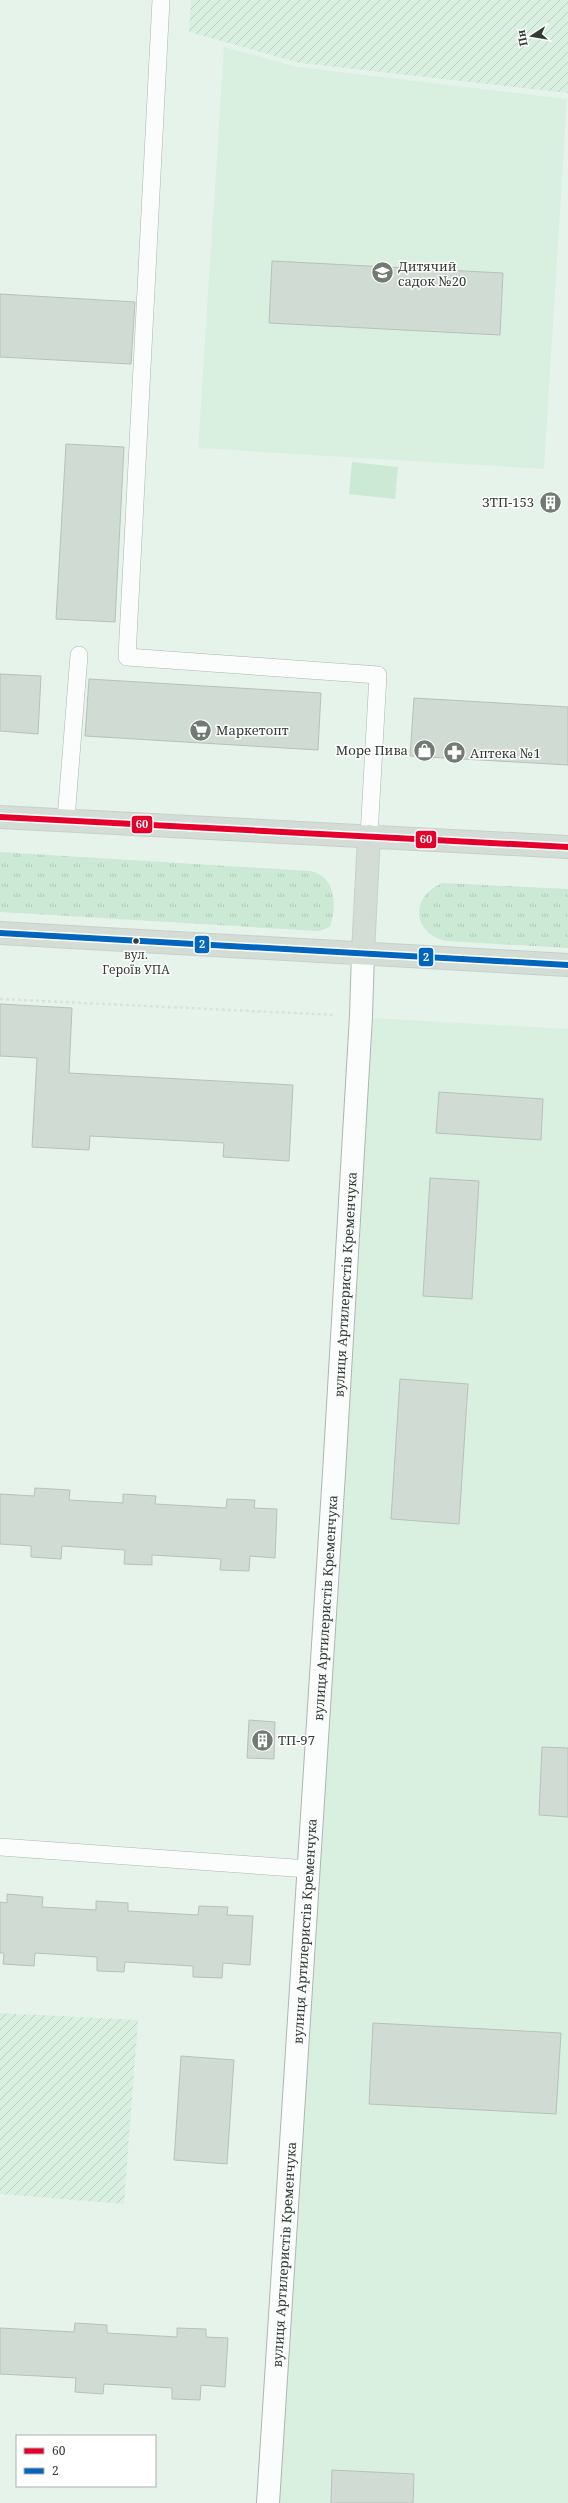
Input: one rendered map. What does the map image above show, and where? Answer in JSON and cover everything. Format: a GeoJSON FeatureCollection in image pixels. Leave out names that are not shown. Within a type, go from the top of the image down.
{"type":"FeatureCollection","features":[{"type":"Feature","properties":{"kind":"highway"},"geometry":{"type":"LineString","coordinates":[[0,817],[66,819],[568,847]]}},
{"type":"Feature","properties":{"kind":"highway"},"geometry":{"type":"LineString","coordinates":[[363,952],[369,836]]}},
{"type":"Feature","properties":{"kind":"highway"},"geometry":{"type":"LineString","coordinates":[[0,933],[568,964]]}},
{"type":"Feature","properties":{"kind":"street","name":"вулиця Артилеристів Кременчука"},"geometry":{"type":"LineString","coordinates":[[268,2503],[361,1016],[363,952]]}},
{"type":"Feature","properties":{"kind":"lane"},"geometry":{"type":"LineString","coordinates":[[161,0],[127,657],[378,676],[369,836]]}},
{"type":"Feature","properties":{"kind":"lane"},"geometry":{"type":"LineString","coordinates":[[66,819],[79,655]]}},
{"type":"Feature","properties":{"kind":"lane"},"geometry":{"type":"LineString","coordinates":[[0,1847],[308,1869]]}},
{"type":"Feature","properties":{"kind":"path"},"geometry":{"type":"LineString","coordinates":[[0,999],[361,1016]]}},
{"type":"Feature","properties":{"kind":"shaded area"},"geometry":{"type":"Polygon","coordinates":[[[191,0],[568,0],[568,93],[300,63],[189,32],[191,0]]]}},
{"type":"Feature","properties":{"kind":"shaded area","name":"Дитячий садок №20"},"geometry":{"type":"Polygon","coordinates":[[[224,47],[298,67],[567,99],[544,469],[198,448],[224,47]]]}},
{"type":"Feature","properties":{"kind":"shaded area"},"geometry":{"type":"Polygon","coordinates":[[[373,1018],[568,1029],[568,2503],[259,2503],[373,1018]]]}},
{"type":"Feature","properties":{"kind":"shaded area"},"geometry":{"type":"Polygon","coordinates":[[[0,2013],[138,2020],[124,2204],[0,2194],[0,2013]]]}},
{"type":"Feature","properties":{"kind":"green space"},"geometry":{"type":"Polygon","coordinates":[[[352,462],[398,467],[395,499],[349,494],[352,462]]]}},
{"type":"Feature","properties":{"kind":"green space"},"geometry":{"type":"Polygon","coordinates":[[[0,852],[310,871],[319,874],[330,885],[334,901],[332,918],[330,927],[319,931],[0,912],[0,852]]]}},
{"type":"Feature","properties":{"kind":"green space"},"geometry":{"type":"Polygon","coordinates":[[[443,883],[568,889],[568,948],[447,941],[435,937],[427,931],[421,923],[419,914],[420,905],[425,896],[432,889],[443,883]]]}},
{"type":"Feature","properties":{"kind":"building"},"geometry":{"type":"Polygon","coordinates":[[[272,261],[503,273],[500,335],[269,323],[272,261]]]}},
{"type":"Feature","properties":{"kind":"building"},"geometry":{"type":"Polygon","coordinates":[[[0,294],[135,302],[131,364],[0,357],[0,294]]]}},
{"type":"Feature","properties":{"kind":"building"},"geometry":{"type":"Polygon","coordinates":[[[66,444],[124,447],[115,622],[56,619],[66,444]]]}},
{"type":"Feature","properties":{"kind":"building"},"geometry":{"type":"Polygon","coordinates":[[[0,674],[41,676],[38,734],[0,731],[0,674]]]}},
{"type":"Feature","properties":{"kind":"building"},"geometry":{"type":"Polygon","coordinates":[[[89,679],[321,693],[318,750],[85,736],[89,679]]]}},
{"type":"Feature","properties":{"kind":"building"},"geometry":{"type":"Polygon","coordinates":[[[414,698],[568,707],[568,765],[410,756],[414,698]]]}},
{"type":"Feature","properties":{"kind":"building"},"geometry":{"type":"Polygon","coordinates":[[[0,1004],[72,1008],[69,1073],[293,1085],[289,1161],[223,1157],[224,1143],[90,1136],[89,1150],[32,1147],[37,1058],[0,1056],[0,1004]]]}},
{"type":"Feature","properties":{"kind":"building"},"geometry":{"type":"Polygon","coordinates":[[[439,1092],[543,1099],[541,1140],[436,1133],[439,1092]]]}},
{"type":"Feature","properties":{"kind":"building"},"geometry":{"type":"Polygon","coordinates":[[[430,1178],[479,1181],[472,1299],[423,1296],[430,1178]]]}},
{"type":"Feature","properties":{"kind":"building"},"geometry":{"type":"Polygon","coordinates":[[[400,1379],[468,1384],[459,1524],[391,1519],[400,1379]]]}},
{"type":"Feature","properties":{"kind":"building"},"geometry":{"type":"Polygon","coordinates":[[[35,1488],[70,1490],[69,1500],[123,1503],[123,1494],[156,1496],[155,1504],[226,1508],[227,1499],[255,1500],[254,1508],[277,1509],[275,1558],[250,1556],[249,1571],[220,1570],[221,1559],[152,1555],[152,1565],[124,1564],[125,1550],[62,1546],[61,1559],[31,1557],[31,1546],[0,1544],[0,1494],[34,1496],[35,1488]]]}},
{"type":"Feature","properties":{"kind":"building","name":"ТП-97"},"geometry":{"type":"Polygon","coordinates":[[[249,1720],[275,1722],[274,1759],[247,1758],[249,1720]]]}},
{"type":"Feature","properties":{"kind":"building"},"geometry":{"type":"Polygon","coordinates":[[[542,1747],[568,1748],[568,1817],[539,1815],[542,1747]]]}},
{"type":"Feature","properties":{"kind":"building"},"geometry":{"type":"Polygon","coordinates":[[[7,1894],[43,1897],[42,1907],[96,1910],[96,1901],[128,1903],[128,1911],[198,1915],[199,1906],[228,1907],[227,1915],[253,1916],[250,1965],[223,1963],[222,1978],[193,1977],[193,1966],[125,1962],[124,1972],[97,1971],[97,1957],[35,1953],[34,1966],[3,1964],[4,1953],[0,1953],[0,1902],[7,1903],[7,1894]]]}},
{"type":"Feature","properties":{"kind":"building"},"geometry":{"type":"Polygon","coordinates":[[[373,2023],[561,2033],[556,2114],[369,2104],[373,2023]]]}},
{"type":"Feature","properties":{"kind":"building"},"geometry":{"type":"Polygon","coordinates":[[[181,2056],[234,2060],[227,2164],[174,2160],[181,2056]]]}},
{"type":"Feature","properties":{"kind":"building"},"geometry":{"type":"Polygon","coordinates":[[[75,2323],[107,2325],[107,2333],[177,2337],[177,2328],[206,2329],[206,2337],[228,2338],[225,2387],[201,2385],[200,2400],[172,2399],[172,2388],[104,2384],[103,2394],[75,2392],[76,2378],[0,2374],[0,2328],[74,2332],[75,2323]]]}},
{"type":"Feature","properties":{"kind":"building"},"geometry":{"type":"Polygon","coordinates":[[[332,2470],[414,2474],[413,2503],[331,2503],[332,2470]]]}},
{"type":"Feature","properties":{"kind":"transit line","name":"60"},"geometry":{"type":"LineString","coordinates":[[0,817],[568,847]]}},
{"type":"Feature","properties":{"kind":"transit line","name":"2"},"geometry":{"type":"LineString","coordinates":[[0,933],[568,965]]}},
{"type":"Feature","properties":{"kind":"place","name":"Дитячий садок №20"},"geometry":{"type":"Point","coordinates":[382,273]}},
{"type":"Feature","properties":{"kind":"place","name":"ЗТП-153"},"geometry":{"type":"Point","coordinates":[550,502]}},
{"type":"Feature","properties":{"kind":"place","name":"Маркетопт"},"geometry":{"type":"Point","coordinates":[201,730]}},
{"type":"Feature","properties":{"kind":"place","name":"Море Пива"},"geometry":{"type":"Point","coordinates":[424,750]}},
{"type":"Feature","properties":{"kind":"place","name":"Аптека №1"},"geometry":{"type":"Point","coordinates":[454,753]}},
{"type":"Feature","properties":{"kind":"place","name":"вул. Героїв УПА"},"geometry":{"type":"Point","coordinates":[136,941]}},
{"type":"Feature","properties":{"kind":"place","name":"ТП-97"},"geometry":{"type":"Point","coordinates":[262,1740]}}]}
